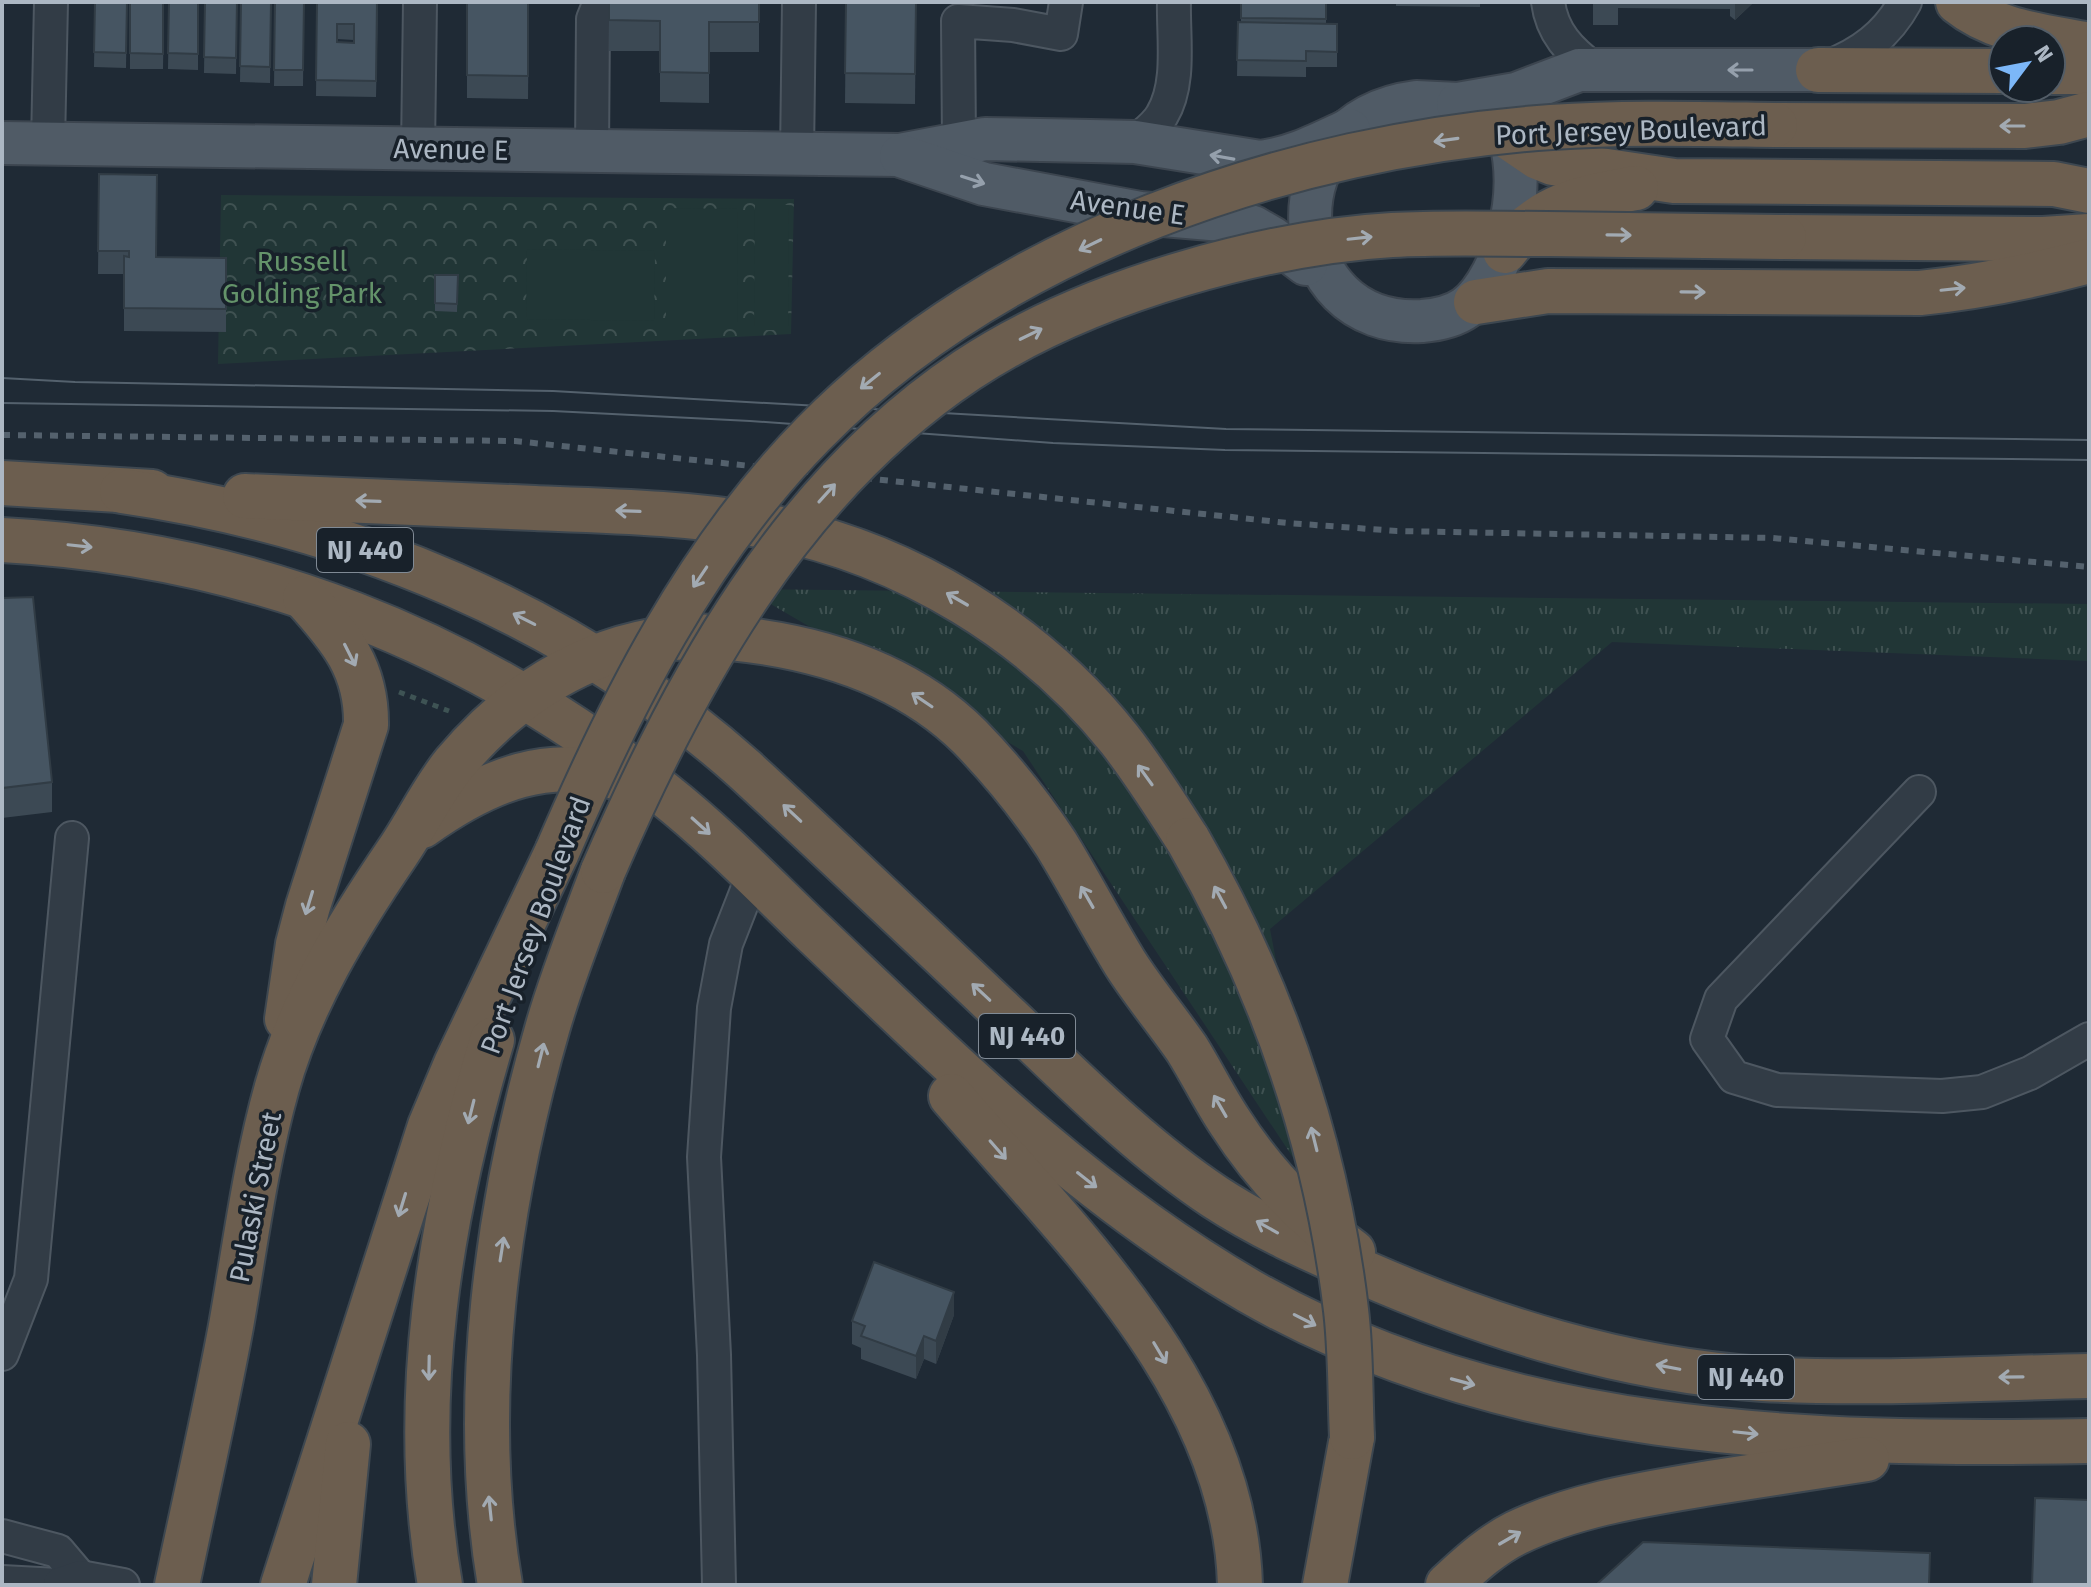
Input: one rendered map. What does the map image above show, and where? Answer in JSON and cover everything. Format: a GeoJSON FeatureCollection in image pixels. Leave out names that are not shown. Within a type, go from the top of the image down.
{"type":"FeatureCollection","features":[{"type":"Feature","properties":{"kind":"highway"},"geometry":{"type":"LineString","coordinates":[[1958,2],[1970,12],[2017,31],[2089,45]]}},
{"type":"Feature","properties":{"kind":"highway"},"geometry":{"type":"LineString","coordinates":[[1818,70],[1987,71]]}},
{"type":"Feature","properties":{"kind":"highway"},"geometry":{"type":"LineString","coordinates":[[2067,72],[2089,72]]}},
{"type":"Feature","properties":{"kind":"highway","name":"Port Jersey Boulevard"},"geometry":{"type":"LineString","coordinates":[[440,1585],[427,1438],[429,1348],[456,1171],[477,1090],[526,931],[557,852],[627,699],[672,619],[721,545],[772,479],[851,396],[939,329],[1038,270],[1159,215],[1283,174],[1353,156],[1470,136],[1549,127],[1614,124],[2025,126],[2089,114]]}},
{"type":"Feature","properties":{"kind":"highway"},"geometry":{"type":"LineString","coordinates":[[1510,138],[1553,163],[1674,181],[2077,181]]}},
{"type":"Feature","properties":{"kind":"highway"},"geometry":{"type":"LineString","coordinates":[[1503,253],[1530,223],[1559,206],[1594,195],[1674,181]]}},
{"type":"Feature","properties":{"kind":"highway","name":"Port Jersey Boulevard"},"geometry":{"type":"LineString","coordinates":[[500,1585],[486,1437],[489,1352],[499,1266],[528,1105],[548,1026],[603,871],[672,723],[715,646],[803,522],[848,470],[885,434],[967,370],[1011,344],[1104,301],[1221,263],[1333,241],[1448,233],[2043,239],[2089,236]]}},
{"type":"Feature","properties":{"kind":"highway"},"geometry":{"type":"LineString","coordinates":[[1476,302],[1548,291],[1920,293],[2021,278],[2089,261]]}},
{"type":"Feature","properties":{"kind":"highway","name":"NJ 440"},"geometry":{"type":"LineString","coordinates":[[2,483],[122,491],[190,501],[257,517],[395,560],[478,595],[592,657],[681,718],[744,769],[1118,1122],[1163,1158],[1214,1196],[1257,1222],[1414,1295],[1544,1340],[1687,1371],[1840,1381],[2089,1376]]}},
{"type":"Feature","properties":{"kind":"highway"},"geometry":{"type":"LineString","coordinates":[[122,491],[660,513],[771,527],[827,541],[882,561],[985,616],[1030,650],[1076,692],[1118,738],[1188,840],[1220,895],[1266,994],[1293,1068],[1326,1188],[1347,1313],[1352,1437],[1352,1585]]}},
{"type":"Feature","properties":{"kind":"highway","name":"NJ 440"},"geometry":{"type":"LineString","coordinates":[[2,540],[126,551],[241,576],[302,594],[382,624],[526,696],[599,744],[669,797],[999,1108],[1053,1154],[1181,1249],[1252,1292],[1319,1327],[1389,1358],[1448,1378],[1568,1407],[1680,1427],[1758,1435],[1968,1443],[2089,1441]]}},
{"type":"Feature","properties":{"kind":"highway"},"geometry":{"type":"LineString","coordinates":[[278,1085],[298,944],[366,725],[363,686],[346,646],[302,594]]}},
{"type":"Feature","properties":{"kind":"highway","name":"Pulaski Street"},"geometry":{"type":"LineString","coordinates":[[177,1585],[229,1334],[261,1157],[278,1085],[303,1017],[333,954],[439,784],[484,732],[526,696],[558,675],[592,657],[632,644],[701,635],[801,647],[884,676],[964,731],[997,766],[1056,845],[1126,965],[1189,1052],[1253,1156],[1313,1220],[1414,1295]]}},
{"type":"Feature","properties":{"kind":"highway"},"geometry":{"type":"LineString","coordinates":[[669,797],[673,747],[681,718],[695,691],[711,670],[732,654],[758,641]]}},
{"type":"Feature","properties":{"kind":"highway","name":"Pulaski Street"},"geometry":{"type":"LineString","coordinates":[[408,836],[479,789],[543,770],[566,769],[615,776],[669,797]]}},
{"type":"Feature","properties":{"kind":"highway"},"geometry":{"type":"LineString","coordinates":[[283,1585],[430,1126],[456,1064],[557,852]]}},
{"type":"Feature","properties":{"kind":"highway"},"geometry":{"type":"LineString","coordinates":[[801,921],[1101,1270],[1157,1347],[1204,1433],[1222,1482],[1235,1533],[1240,1585]]}},
{"type":"Feature","properties":{"kind":"highway"},"geometry":{"type":"LineString","coordinates":[[334,1585],[351,1419],[365,1327]]}},
{"type":"Feature","properties":{"kind":"highway"},"geometry":{"type":"LineString","coordinates":[[1325,1585],[1352,1437]]}},
{"type":"Feature","properties":{"kind":"highway"},"geometry":{"type":"LineString","coordinates":[[1448,1585],[1479,1557],[1515,1534],[1597,1505],[1663,1491],[1968,1443]]}},
{"type":"Feature","properties":{"kind":"main road"},"geometry":{"type":"LineString","coordinates":[[1458,104],[1510,138],[1516,184],[1510,231],[1503,253],[1476,302],[1436,320],[1410,321],[1384,317],[1340,291],[1324,270],[1313,246],[1308,221],[1310,195],[1317,170],[1331,148],[1366,117],[1391,105],[1416,102],[1458,104],[1516,94],[1579,70],[1818,70]]}},
{"type":"Feature","properties":{"kind":"main road","name":"Avenue E"},"geometry":{"type":"LineString","coordinates":[[2,143],[900,155],[985,139],[1135,142],[1260,162],[1301,153],[1349,130]]}},
{"type":"Feature","properties":{"kind":"main road","name":"Avenue E"},"geometry":{"type":"LineString","coordinates":[[900,155],[984,184],[1140,213],[1211,218],[1253,227],[1340,291]]}},
{"type":"Feature","properties":{"kind":"street"},"geometry":{"type":"LineString","coordinates":[[48,143],[51,2]]}},
{"type":"Feature","properties":{"kind":"street"},"geometry":{"type":"LineString","coordinates":[[418,149],[420,2]]}},
{"type":"Feature","properties":{"kind":"street"},"geometry":{"type":"LineString","coordinates":[[592,151],[593,19],[600,2]]}},
{"type":"Feature","properties":{"kind":"street"},"geometry":{"type":"LineString","coordinates":[[797,154],[799,2]]}},
{"type":"Feature","properties":{"kind":"street"},"geometry":{"type":"LineString","coordinates":[[959,144],[958,21],[1013,25],[1061,34],[1066,2]]}},
{"type":"Feature","properties":{"kind":"street"},"geometry":{"type":"LineString","coordinates":[[1135,142],[1161,117],[1169,100],[1173,84],[1174,2]]}},
{"type":"Feature","properties":{"kind":"street"},"geometry":{"type":"LineString","coordinates":[[1548,2],[1555,31],[1594,69]]}},
{"type":"Feature","properties":{"kind":"street"},"geometry":{"type":"LineString","coordinates":[[1818,70],[1861,52],[1879,38],[1905,2]]}},
{"type":"Feature","properties":{"kind":"street"},"geometry":{"type":"LineString","coordinates":[[1919,792],[1721,999],[1707,1039],[1734,1077],[1777,1090],[1942,1096],[1982,1092],[2030,1073],[2089,1039]]}},
{"type":"Feature","properties":{"kind":"street"},"geometry":{"type":"LineString","coordinates":[[2,1354],[31,1279],[72,838]]}},
{"type":"Feature","properties":{"kind":"street"},"geometry":{"type":"LineString","coordinates":[[719,1585],[714,1355],[704,1157],[714,1008],[726,944],[753,875]]}},
{"type":"Feature","properties":{"kind":"street"},"geometry":{"type":"LineString","coordinates":[[2,1536],[58,1551],[65,1582]]}},
{"type":"Feature","properties":{"kind":"street"},"geometry":{"type":"LineString","coordinates":[[2,1582],[123,1585]]}},
{"type":"Feature","properties":{"kind":"path"},"geometry":{"type":"LineString","coordinates":[[390,689],[449,711]]}},
{"type":"Feature","properties":{"kind":"green space","name":"Russell Golding Park"},"geometry":{"type":"Polygon","coordinates":[[[221,195],[794,199],[791,334],[218,364],[221,195]]]}},
{"type":"Feature","properties":{"kind":"green space"},"geometry":{"type":"Polygon","coordinates":[[[755,205],[789,205],[788,330],[754,330],[755,205]]]}},
{"type":"Feature","properties":{"kind":"green space"},"geometry":{"type":"Polygon","coordinates":[[[666,208],[738,209],[737,325],[666,325],[666,208]]]}},
{"type":"Feature","properties":{"kind":"green space"},"geometry":{"type":"Polygon","coordinates":[[[527,249],[655,251],[654,321],[526,319],[527,249]]]}},
{"type":"Feature","properties":{"kind":"green space"},"geometry":{"type":"Polygon","coordinates":[[[745,589],[2089,604],[2089,661],[1612,642],[1270,929],[1316,1171],[1294,1159],[1023,751],[745,589]]]}},
{"type":"Feature","properties":{"kind":"building"},"geometry":{"type":"Polygon","coordinates":[[[95,2],[127,2],[126,53],[94,52],[95,2]]]}},
{"type":"Feature","properties":{"kind":"building"},"geometry":{"type":"Polygon","coordinates":[[[130,2],[163,2],[163,54],[130,53],[130,2]]]}},
{"type":"Feature","properties":{"kind":"building"},"geometry":{"type":"Polygon","coordinates":[[[169,2],[198,2],[198,54],[168,53],[169,2]]]}},
{"type":"Feature","properties":{"kind":"building"},"geometry":{"type":"Polygon","coordinates":[[[205,2],[237,2],[236,58],[204,57],[205,2]]]}},
{"type":"Feature","properties":{"kind":"building"},"geometry":{"type":"Polygon","coordinates":[[[241,2],[271,2],[270,67],[240,66],[241,2]]]}},
{"type":"Feature","properties":{"kind":"building"},"geometry":{"type":"Polygon","coordinates":[[[275,2],[304,2],[303,70],[274,70],[275,2]]]}},
{"type":"Feature","properties":{"kind":"building"},"geometry":{"type":"Polygon","coordinates":[[[317,2],[377,2],[376,81],[316,80],[317,2]],[[337,24],[337,42],[354,43],[354,24],[337,24]]]}},
{"type":"Feature","properties":{"kind":"building"},"geometry":{"type":"Polygon","coordinates":[[[467,2],[528,2],[528,76],[467,75],[467,2]]]}},
{"type":"Feature","properties":{"kind":"building"},"geometry":{"type":"Polygon","coordinates":[[[609,2],[759,2],[759,22],[709,22],[709,73],[660,72],[660,21],[609,20],[609,2]]]}},
{"type":"Feature","properties":{"kind":"building"},"geometry":{"type":"Polygon","coordinates":[[[846,2],[916,2],[915,74],[845,73],[846,2]]]}},
{"type":"Feature","properties":{"kind":"building"},"geometry":{"type":"Polygon","coordinates":[[[1241,2],[1326,2],[1326,19],[1241,18],[1241,2]]]}},
{"type":"Feature","properties":{"kind":"building"},"geometry":{"type":"Polygon","coordinates":[[[1238,22],[1337,24],[1337,52],[1306,51],[1306,61],[1237,60],[1238,22]]]}},
{"type":"Feature","properties":{"kind":"building"},"geometry":{"type":"Polygon","coordinates":[[[99,174],[157,175],[156,257],[226,258],[226,309],[124,308],[124,256],[129,257],[129,251],[98,251],[99,174]]]}},
{"type":"Feature","properties":{"kind":"building"},"geometry":{"type":"Polygon","coordinates":[[[435,275],[458,275],[457,304],[435,303],[435,275]]]}},
{"type":"Feature","properties":{"kind":"building"},"geometry":{"type":"Polygon","coordinates":[[[33,597],[52,782],[2,788],[2,598],[33,597]]]}},
{"type":"Feature","properties":{"kind":"building"},"geometry":{"type":"Polygon","coordinates":[[[874,1262],[954,1292],[936,1341],[924,1336],[916,1356],[861,1336],[865,1326],[852,1321],[874,1262]]]}},
{"type":"Feature","properties":{"kind":"building"},"geometry":{"type":"Polygon","coordinates":[[[2035,1498],[2089,1500],[2089,1585],[2032,1585],[2035,1498]]]}},
{"type":"Feature","properties":{"kind":"building"},"geometry":{"type":"Polygon","coordinates":[[[1643,1542],[1930,1553],[1929,1585],[1596,1585],[1643,1542]]]}},
{"type":"Feature","properties":{"kind":"tram line"},"geometry":{"type":"LineString","coordinates":[[2,378],[553,391],[1226,429],[2089,440]]}},
{"type":"Feature","properties":{"kind":"tram line"},"geometry":{"type":"LineString","coordinates":[[2,403],[553,411],[750,421],[1053,443],[1225,450],[2089,460]]}},
{"type":"Feature","properties":{"kind":"railway"},"geometry":{"type":"LineString","coordinates":[[2,435],[515,441],[1288,523],[1397,531],[1773,538],[2089,567]]}}]}
